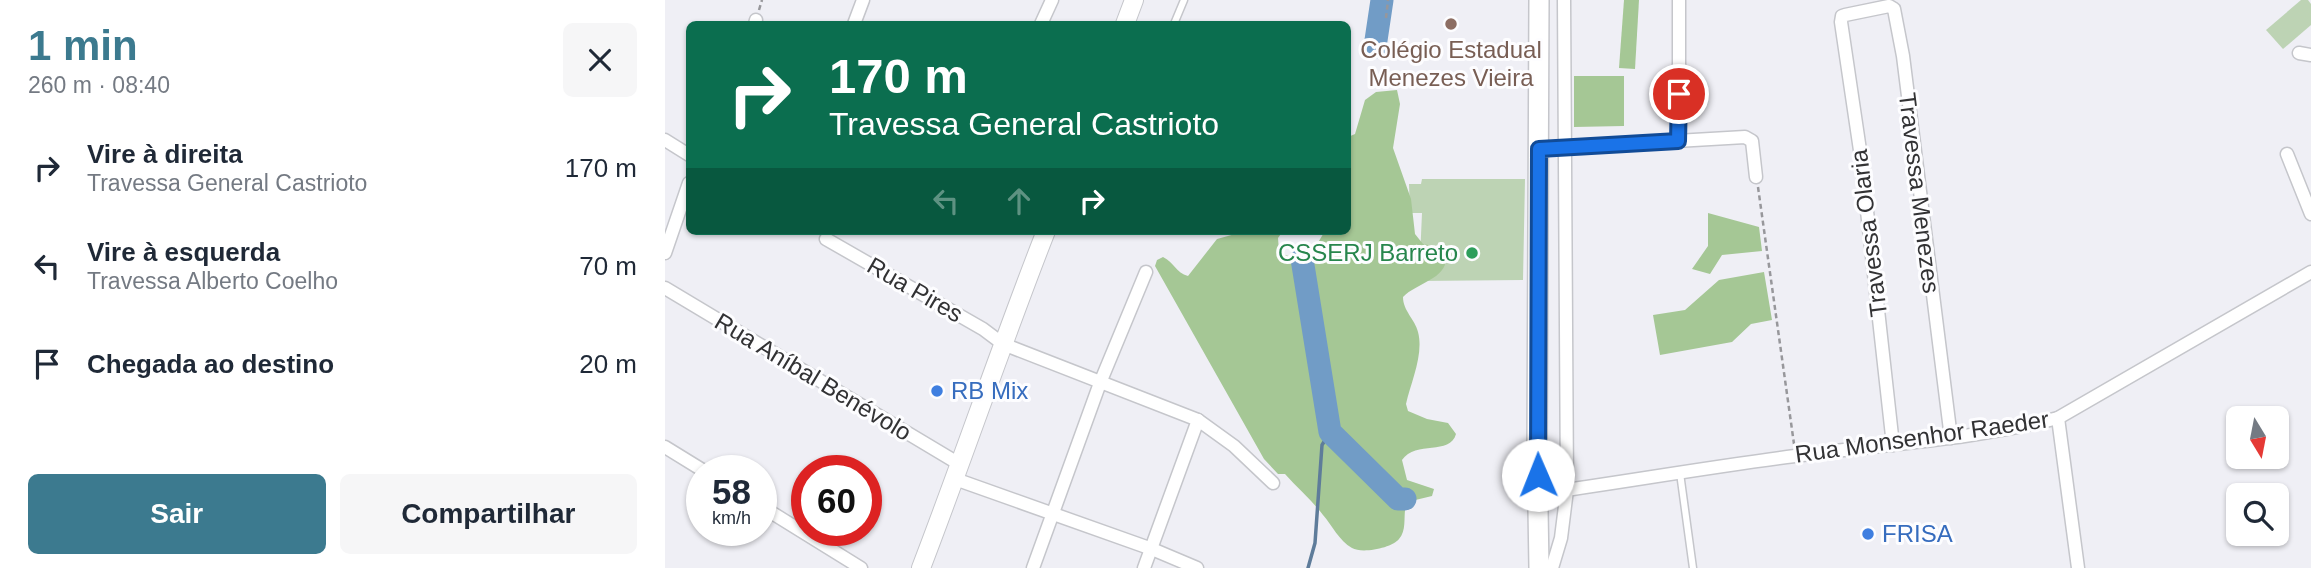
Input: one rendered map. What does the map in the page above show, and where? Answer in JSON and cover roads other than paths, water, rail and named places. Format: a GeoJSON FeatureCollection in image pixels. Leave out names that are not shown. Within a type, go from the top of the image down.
{"type":"FeatureCollection","features":[{"type":"Feature","properties":{"kind":"main road"},"geometry":{"type":"LineString","coordinates":[[1129,21],[1134,0]]}},
{"type":"Feature","properties":{"kind":"main road"},"geometry":{"type":"LineString","coordinates":[[1539,0],[1539,568]]}},
{"type":"Feature","properties":{"kind":"main road"},"geometry":{"type":"LineString","coordinates":[[921,568],[1044,235]]}},
{"type":"Feature","properties":{"kind":"street"},"geometry":{"type":"LineString","coordinates":[[855,21],[863,0]]}},
{"type":"Feature","properties":{"kind":"street"},"geometry":{"type":"LineString","coordinates":[[1042,21],[1052,0]]}},
{"type":"Feature","properties":{"kind":"street"},"geometry":{"type":"LineString","coordinates":[[1552,568],[1561,538],[1567,490],[1564,0]]}},
{"type":"Feature","properties":{"kind":"street"},"geometry":{"type":"LineString","coordinates":[[1678,141],[1679,0]]}},
{"type":"Feature","properties":{"kind":"street","name":"Travessa Menezes"},"geometry":{"type":"LineString","coordinates":[[1841,22],[1842,16],[1845,15],[1889,6],[1894,9],[1903,57],[1951,438]]}},
{"type":"Feature","properties":{"kind":"street","name":"Travessa Olaria"},"geometry":{"type":"LineString","coordinates":[[1841,22],[1861,157],[1893,445]]}},
{"type":"Feature","properties":{"kind":"street"},"geometry":{"type":"LineString","coordinates":[[1539,149],[1745,137],[1752,141],[1756,177]]}},
{"type":"Feature","properties":{"kind":"street"},"geometry":{"type":"LineString","coordinates":[[665,140],[686,153]]}},
{"type":"Feature","properties":{"kind":"street"},"geometry":{"type":"LineString","coordinates":[[2287,155],[2311,214]]}},
{"type":"Feature","properties":{"kind":"street"},"geometry":{"type":"LineString","coordinates":[[665,253],[686,192]]}},
{"type":"Feature","properties":{"kind":"street","name":"Rua Pires"},"geometry":{"type":"LineString","coordinates":[[826,239],[983,329],[1003,344],[1198,420],[1234,446],[1273,483]]}},
{"type":"Feature","properties":{"kind":"street"},"geometry":{"type":"LineString","coordinates":[[1033,568],[1100,383],[1146,272]]}},
{"type":"Feature","properties":{"kind":"street","name":"Rua Monsenhor Raeder"},"geometry":{"type":"LineString","coordinates":[[1538,494],[1796,456],[1951,438],[2022,427],[2058,418],[2311,272]]}},
{"type":"Feature","properties":{"kind":"street","name":"Rua Aníbal Benévolo"},"geometry":{"type":"LineString","coordinates":[[665,288],[958,472],[1053,513],[1197,568]]}},
{"type":"Feature","properties":{"kind":"street"},"geometry":{"type":"LineString","coordinates":[[2058,418],[2078,568]]}},
{"type":"Feature","properties":{"kind":"street"},"geometry":{"type":"LineString","coordinates":[[1144,568],[1198,420]]}},
{"type":"Feature","properties":{"kind":"street"},"geometry":{"type":"LineString","coordinates":[[665,447],[686,460]]}},
{"type":"Feature","properties":{"kind":"street"},"geometry":{"type":"LineString","coordinates":[[777,516],[861,568]]}},
{"type":"Feature","properties":{"kind":"lane"},"geometry":{"type":"LineString","coordinates":[[1175,21],[1184,0]]}},
{"type":"Feature","properties":{"kind":"lane"},"geometry":{"type":"LineString","coordinates":[[1680,473],[1693,568]]}},
{"type":"Feature","properties":{"kind":"waterway"},"geometry":{"type":"LineString","coordinates":[[1375,47],[1382,0]]}},
{"type":"Feature","properties":{"kind":"waterway"},"geometry":{"type":"LineString","coordinates":[[1302,259],[1330,432],[1398,499],[1405,499]]}},
{"type":"Feature","properties":{"kind":"waterway"},"geometry":{"type":"LineString","coordinates":[[1308,568],[1315,543],[1322,445],[1330,432]]}},
{"type":"Feature","properties":{"kind":"place","name":"Colégio Estadual Menezes Vieira"},"geometry":{"type":"Point","coordinates":[1451,24]}},
{"type":"Feature","properties":{"kind":"place","name":"CSSERJ Barreto"},"geometry":{"type":"Point","coordinates":[1472,253]}},
{"type":"Feature","properties":{"kind":"place","name":"RB Mix"},"geometry":{"type":"Point","coordinates":[937,391]}},
{"type":"Feature","properties":{"kind":"place","name":"FRISA"},"geometry":{"type":"Point","coordinates":[1868,534]}}]}
